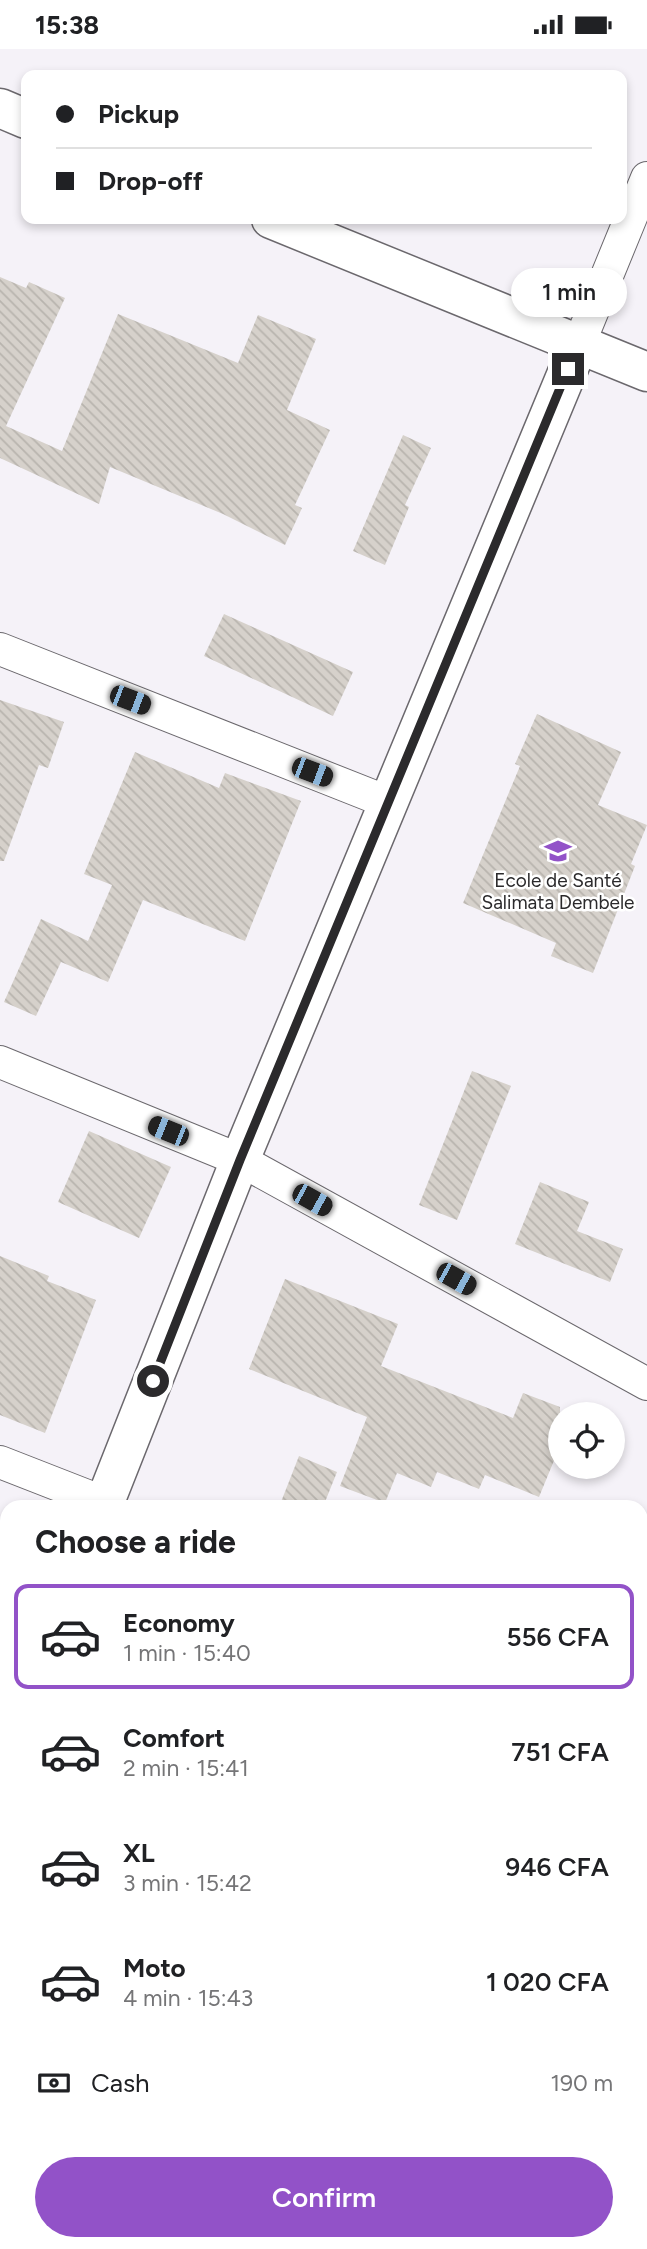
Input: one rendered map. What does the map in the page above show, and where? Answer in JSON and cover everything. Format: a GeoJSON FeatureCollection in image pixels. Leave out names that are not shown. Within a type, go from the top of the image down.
{"type":"FeatureCollection","features":[{"type":"Feature","properties":{"kind":"street"},"geometry":{"type":"LineString","coordinates":[[0,109],[21,117]]}},
{"type":"Feature","properties":{"kind":"street"},"geometry":{"type":"LineString","coordinates":[[106,1500],[240,1160],[647,178]]}},
{"type":"Feature","properties":{"kind":"street"},"geometry":{"type":"LineString","coordinates":[[283,224],[647,372]]}},
{"type":"Feature","properties":{"kind":"street"},"geometry":{"type":"LineString","coordinates":[[0,649],[390,803]]}},
{"type":"Feature","properties":{"kind":"street"},"geometry":{"type":"LineString","coordinates":[[0,1062],[240,1160],[647,1384]]}},
{"type":"Feature","properties":{"kind":"street"},"geometry":{"type":"LineString","coordinates":[[0,1462],[92,1500]]}},
{"type":"Feature","properties":{"kind":"building"},"geometry":{"type":"Polygon","coordinates":[[[0,277],[26,288],[29,282],[65,298],[6,426],[62,451],[118,314],[238,363],[258,315],[316,339],[287,410],[330,430],[295,505],[302,508],[285,545],[223,514],[110,467],[99,504],[0,458],[0,277]]]}},
{"type":"Feature","properties":{"kind":"building"},"geometry":{"type":"Polygon","coordinates":[[[403,435],[431,448],[405,505],[409,507],[385,565],[353,551],[403,435]]]}},
{"type":"Feature","properties":{"kind":"building"},"geometry":{"type":"Polygon","coordinates":[[[224,614],[353,672],[333,716],[204,656],[224,614]]]}},
{"type":"Feature","properties":{"kind":"building"},"geometry":{"type":"Polygon","coordinates":[[[0,700],[64,722],[48,768],[39,765],[4,861],[0,861],[0,700]]]}},
{"type":"Feature","properties":{"kind":"building"},"geometry":{"type":"Polygon","coordinates":[[[537,714],[621,752],[598,805],[647,825],[631,864],[635,866],[593,973],[551,956],[556,943],[463,903],[520,766],[515,764],[537,714]]]}},
{"type":"Feature","properties":{"kind":"building"},"geometry":{"type":"Polygon","coordinates":[[[135,752],[219,788],[225,773],[301,801],[245,941],[143,900],[108,982],[61,962],[36,1016],[4,1002],[41,919],[88,941],[112,885],[84,874],[135,752]]]}},
{"type":"Feature","properties":{"kind":"building"},"geometry":{"type":"Polygon","coordinates":[[[472,1071],[511,1086],[457,1220],[419,1205],[472,1071]]]}},
{"type":"Feature","properties":{"kind":"building"},"geometry":{"type":"Polygon","coordinates":[[[89,1131],[171,1167],[139,1238],[58,1202],[89,1131]]]}},
{"type":"Feature","properties":{"kind":"building"},"geometry":{"type":"Polygon","coordinates":[[[540,1182],[589,1202],[577,1231],[623,1249],[610,1282],[515,1244],[540,1182]]]}},
{"type":"Feature","properties":{"kind":"building"},"geometry":{"type":"Polygon","coordinates":[[[0,1256],[49,1276],[47,1281],[96,1300],[45,1433],[0,1415],[0,1256]]]}},
{"type":"Feature","properties":{"kind":"building"},"geometry":{"type":"Polygon","coordinates":[[[285,1279],[398,1324],[381,1366],[513,1418],[523,1393],[548,1402],[548,1475],[539,1497],[485,1475],[479,1489],[437,1472],[431,1487],[397,1473],[386,1500],[377,1500],[340,1486],[367,1417],[249,1369],[285,1279]]]}},
{"type":"Feature","properties":{"kind":"building"},"geometry":{"type":"Polygon","coordinates":[[[299,1456],[337,1472],[326,1500],[282,1500],[299,1456]]]}},
{"type":"Feature","properties":{"kind":"place","name":"Ecole de Santé Salimata Dembele"},"geometry":{"type":"Point","coordinates":[558,851]}},
{"type":"Feature","properties":{"kind":"route"},"geometry":{"type":"LineString","coordinates":[[153,1381],[240,1160],[568,369]]}}]}
